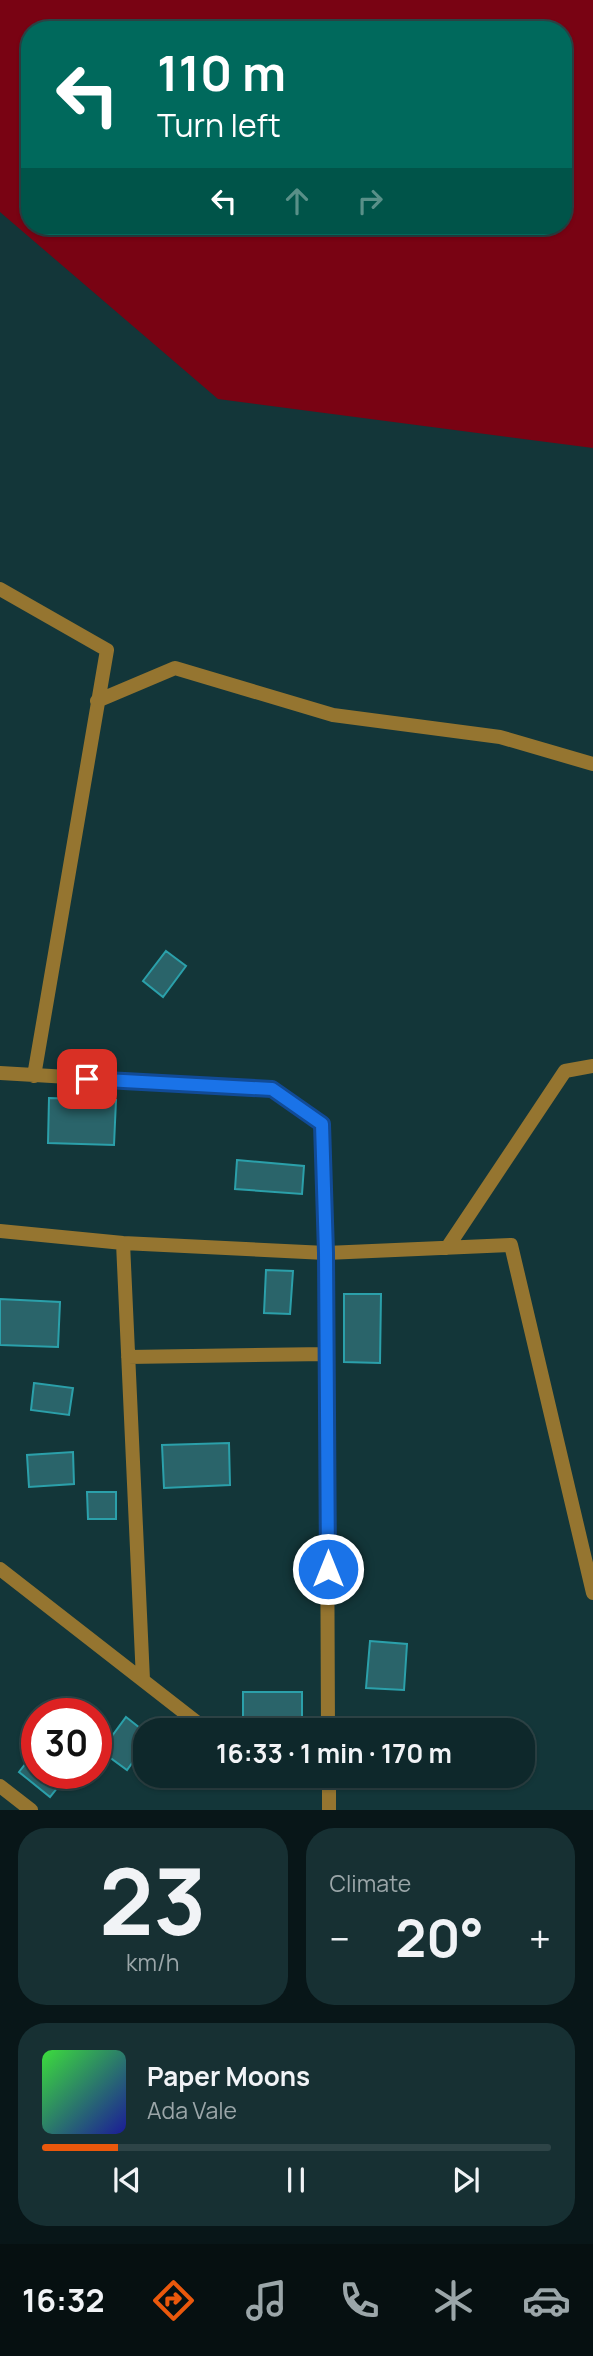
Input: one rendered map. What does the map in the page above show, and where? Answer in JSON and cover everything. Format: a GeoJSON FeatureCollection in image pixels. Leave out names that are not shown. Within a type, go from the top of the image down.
{"type":"FeatureCollection","features":[{"type":"Feature","properties":{"kind":"street"},"geometry":{"type":"LineString","coordinates":[[0,589],[107,650],[34,1076]]}},
{"type":"Feature","properties":{"kind":"street"},"geometry":{"type":"LineString","coordinates":[[97,701],[174,668],[332,715],[500,737],[593,764]]}},
{"type":"Feature","properties":{"kind":"street"},"geometry":{"type":"LineString","coordinates":[[447,1248],[565,1071],[593,1066]]}},
{"type":"Feature","properties":{"kind":"street"},"geometry":{"type":"LineString","coordinates":[[0,1073],[272,1089],[322,1124],[326,1253],[328,1718]]}},
{"type":"Feature","properties":{"kind":"street"},"geometry":{"type":"LineString","coordinates":[[0,1231],[123,1243],[326,1253],[511,1245],[593,1594]]}},
{"type":"Feature","properties":{"kind":"street"},"geometry":{"type":"LineString","coordinates":[[123,1243],[143,1680]]}},
{"type":"Feature","properties":{"kind":"street"},"geometry":{"type":"LineString","coordinates":[[128,1357],[326,1354]]}},
{"type":"Feature","properties":{"kind":"street"},"geometry":{"type":"LineString","coordinates":[[0,1569],[191,1718]]}},
{"type":"Feature","properties":{"kind":"street"},"geometry":{"type":"LineString","coordinates":[[0,1786],[31,1810]]}},
{"type":"Feature","properties":{"kind":"street"},"geometry":{"type":"LineString","coordinates":[[329,1788],[329,1810]]}},
{"type":"Feature","properties":{"kind":"shaded area"},"geometry":{"type":"Polygon","coordinates":[[[0,0],[593,0],[593,448],[218,399],[27,235],[572,235],[572,21],[21,21],[21,230],[0,212],[0,0]]]}},
{"type":"Feature","properties":{"kind":"building"},"geometry":{"type":"Polygon","coordinates":[[[166,951],[186,966],[163,997],[143,981],[166,951]]]}},
{"type":"Feature","properties":{"kind":"building"},"geometry":{"type":"Polygon","coordinates":[[[49,1098],[116,1100],[114,1145],[48,1143],[49,1098]]]}},
{"type":"Feature","properties":{"kind":"building"},"geometry":{"type":"Polygon","coordinates":[[[237,1160],[304,1166],[302,1194],[235,1189],[237,1160]]]}},
{"type":"Feature","properties":{"kind":"building"},"geometry":{"type":"Polygon","coordinates":[[[266,1270],[293,1271],[290,1314],[264,1313],[266,1270]]]}},
{"type":"Feature","properties":{"kind":"building"},"geometry":{"type":"Polygon","coordinates":[[[344,1294],[381,1294],[380,1363],[344,1362],[344,1294]]]}},
{"type":"Feature","properties":{"kind":"building"},"geometry":{"type":"Polygon","coordinates":[[[0,1299],[60,1302],[58,1347],[0,1345],[0,1299]]]}},
{"type":"Feature","properties":{"kind":"building"},"geometry":{"type":"Polygon","coordinates":[[[34,1383],[73,1388],[69,1415],[31,1410],[34,1383]]]}},
{"type":"Feature","properties":{"kind":"building"},"geometry":{"type":"Polygon","coordinates":[[[229,1443],[230,1485],[164,1488],[162,1445],[229,1443]]]}},
{"type":"Feature","properties":{"kind":"building"},"geometry":{"type":"Polygon","coordinates":[[[73,1452],[74,1484],[29,1487],[27,1455],[73,1452]]]}},
{"type":"Feature","properties":{"kind":"building"},"geometry":{"type":"Polygon","coordinates":[[[87,1492],[116,1492],[116,1519],[88,1519],[87,1492]]]}},
{"type":"Feature","properties":{"kind":"building"},"geometry":{"type":"Polygon","coordinates":[[[370,1641],[407,1644],[404,1690],[366,1688],[370,1641]]]}},
{"type":"Feature","properties":{"kind":"building"},"geometry":{"type":"Polygon","coordinates":[[[243,1692],[302,1692],[302,1718],[243,1718],[243,1692]]]}},
{"type":"Feature","properties":{"kind":"building"},"geometry":{"type":"Polygon","coordinates":[[[126,1717],[133,1723],[133,1762],[127,1770],[112,1759],[112,1736],[126,1717]]]}},
{"type":"Feature","properties":{"kind":"building"},"geometry":{"type":"Polygon","coordinates":[[[40,1789],[56,1789],[50,1797],[40,1789]]]}},
{"type":"Feature","properties":{"kind":"route"},"geometry":{"type":"LineString","coordinates":[[87,1079],[272,1089],[322,1124],[326,1253],[328,1569]]}}]}
